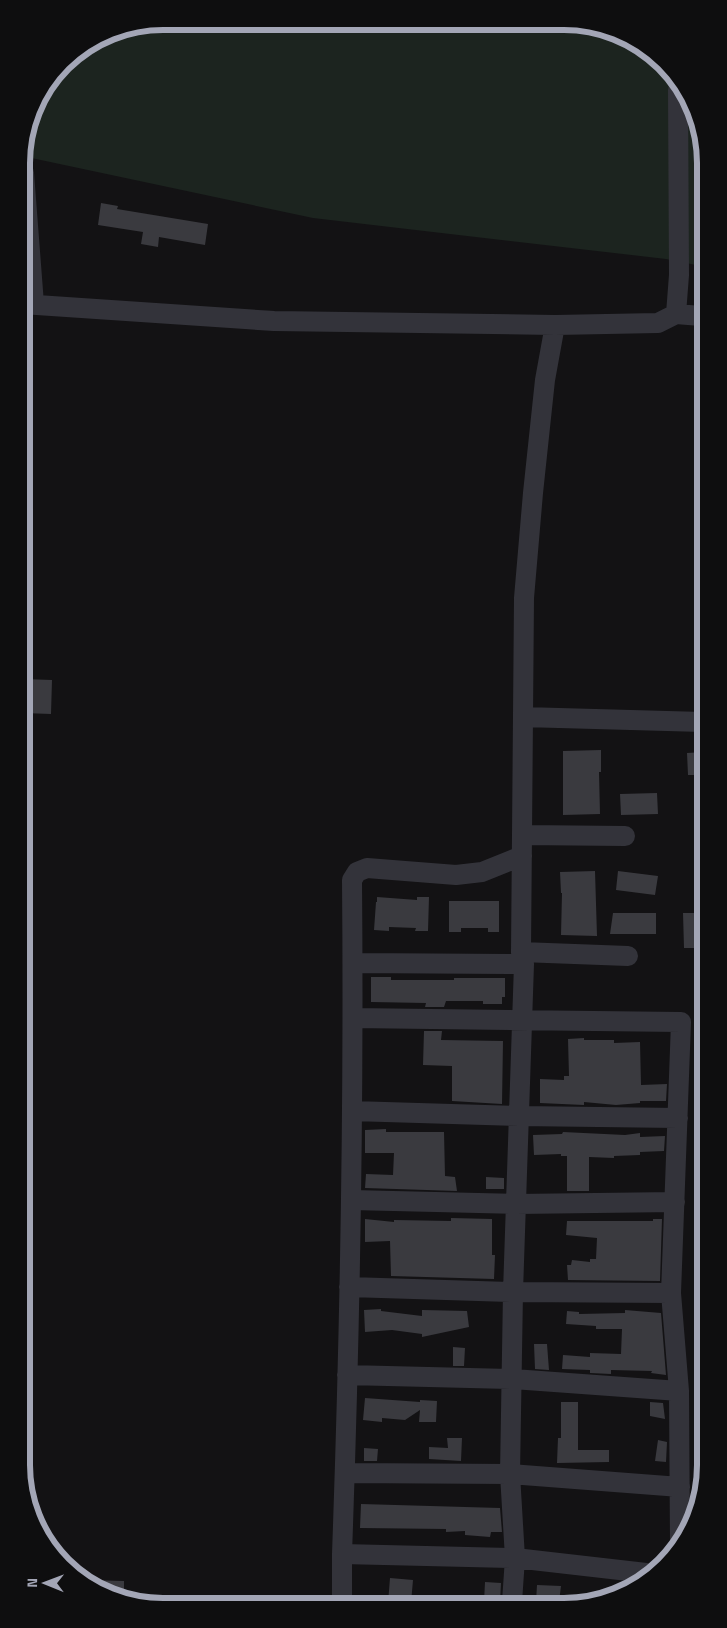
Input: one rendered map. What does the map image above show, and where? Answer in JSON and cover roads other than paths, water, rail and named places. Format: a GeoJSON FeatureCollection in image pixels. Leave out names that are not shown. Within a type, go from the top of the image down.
{"type":"FeatureCollection","features":[{"type":"Feature","properties":{"kind":"street"},"geometry":{"type":"LineString","coordinates":[[676,314],[679,275],[678,96]]}},
{"type":"Feature","properties":{"kind":"street"},"geometry":{"type":"LineString","coordinates":[[30,304],[274,321],[555,325],[658,323],[676,314],[697,316]]}},
{"type":"Feature","properties":{"kind":"street"},"geometry":{"type":"LineString","coordinates":[[512,1598],[515,1558],[510,1474],[513,1379],[512,1292],[523,958],[524,598],[545,380],[555,325]]}},
{"type":"Feature","properties":{"kind":"street"},"geometry":{"type":"LineString","coordinates":[[523,717],[697,722]]}},
{"type":"Feature","properties":{"kind":"street"},"geometry":{"type":"LineString","coordinates":[[523,835],[625,836]]}},
{"type":"Feature","properties":{"kind":"street"},"geometry":{"type":"LineString","coordinates":[[342,1598],[351,1200],[352,880],[357,872],[367,868],[456,875],[482,872],[522,856]]}},
{"type":"Feature","properties":{"kind":"street"},"geometry":{"type":"LineString","coordinates":[[353,963],[628,956]]}},
{"type":"Feature","properties":{"kind":"street"},"geometry":{"type":"LineString","coordinates":[[353,1018],[681,1022],[671,1293],[679,1391],[680,1529]]}},
{"type":"Feature","properties":{"kind":"street"},"geometry":{"type":"LineString","coordinates":[[352,1111],[678,1118]]}},
{"type":"Feature","properties":{"kind":"street"},"geometry":{"type":"LineString","coordinates":[[351,1200],[516,1204],[675,1202]]}},
{"type":"Feature","properties":{"kind":"street"},"geometry":{"type":"LineString","coordinates":[[348,1288],[671,1293]]}},
{"type":"Feature","properties":{"kind":"street"},"geometry":{"type":"LineString","coordinates":[[347,1375],[513,1379],[679,1391]]}},
{"type":"Feature","properties":{"kind":"street"},"geometry":{"type":"LineString","coordinates":[[345,1473],[510,1474],[680,1487]]}},
{"type":"Feature","properties":{"kind":"street"},"geometry":{"type":"LineString","coordinates":[[342,1554],[515,1558],[642,1573]]}}]}
